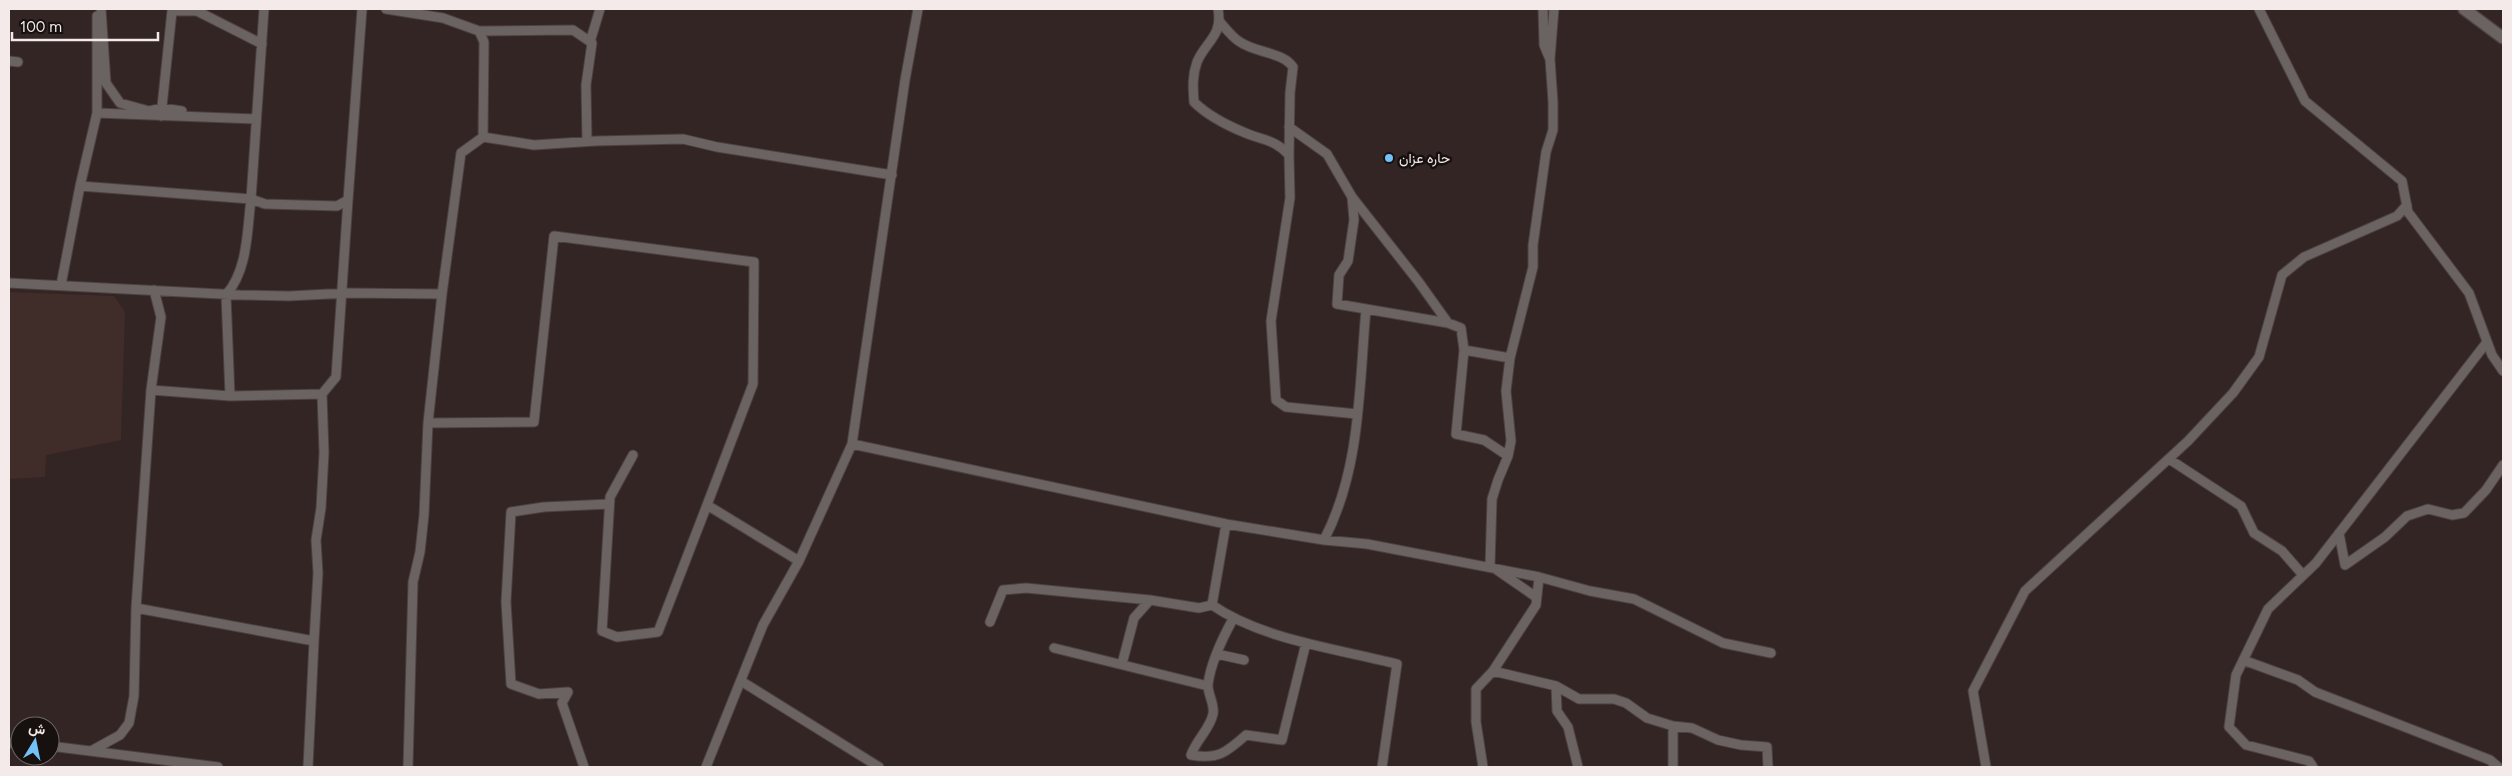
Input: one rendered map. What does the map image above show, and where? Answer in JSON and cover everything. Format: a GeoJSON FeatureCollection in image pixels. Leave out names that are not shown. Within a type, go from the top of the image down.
{"type":"FeatureCollection","features":[{"type":"Feature","properties":{"kind":"street"},"geometry":{"type":"LineString","coordinates":[[62,285],[80,186],[97,113],[97,9]]}},
{"type":"Feature","properties":{"kind":"street"},"geometry":{"type":"LineString","coordinates":[[101,9],[106,83],[120,103],[149,111],[200,117],[256,119]]}},
{"type":"Feature","properties":{"kind":"street"},"geometry":{"type":"LineString","coordinates":[[230,396],[226,294],[234,286],[242,260],[251,199],[264,9]]}},
{"type":"Feature","properties":{"kind":"street"},"geometry":{"type":"LineString","coordinates":[[151,390],[230,396],[322,394],[330,387],[336,376],[344,293],[348,200],[362,9]]}},
{"type":"Feature","properties":{"kind":"street"},"geometry":{"type":"LineString","coordinates":[[386,9],[443,18],[479,31],[573,30],[590,42]]}},
{"type":"Feature","properties":{"kind":"street"},"geometry":{"type":"LineString","coordinates":[[443,9],[443,18]]}},
{"type":"Feature","properties":{"kind":"street"},"geometry":{"type":"LineString","coordinates":[[588,141],[586,85],[590,42],[600,9]]}},
{"type":"Feature","properties":{"kind":"street"},"geometry":{"type":"LineString","coordinates":[[706,767],[764,625],[799,561],[852,444],[905,80],[918,9]]}},
{"type":"Feature","properties":{"kind":"street"},"geometry":{"type":"LineString","coordinates":[[1218,9],[1220,22],[1213,40],[1197,62],[1192,83],[1194,102],[1213,117],[1248,134],[1276,142],[1289,155]]}},
{"type":"Feature","properties":{"kind":"street"},"geometry":{"type":"LineString","coordinates":[[1542,9],[1544,45],[1550,59]]}},
{"type":"Feature","properties":{"kind":"street"},"geometry":{"type":"LineString","coordinates":[[1490,566],[1492,499],[1508,456],[1511,441],[1506,391],[1510,358],[1532,267],[1533,245],[1546,152],[1553,130],[1550,59],[1554,9]]}},
{"type":"Feature","properties":{"kind":"street"},"geometry":{"type":"LineString","coordinates":[[2259,9],[2305,101],[2402,181],[2408,212],[2469,292],[2492,355],[2503,372]]}},
{"type":"Feature","properties":{"kind":"street"},"geometry":{"type":"LineString","coordinates":[[2464,9],[2503,38]]}},
{"type":"Feature","properties":{"kind":"street"},"geometry":{"type":"LineString","coordinates":[[161,112],[169,11],[197,10],[262,44]]}},
{"type":"Feature","properties":{"kind":"street"},"geometry":{"type":"LineString","coordinates":[[1220,22],[1239,42],[1288,60],[1294,67],[1289,127],[1290,198],[1271,321],[1276,400],[1286,407],[1357,414]]}},
{"type":"Feature","properties":{"kind":"street"},"geometry":{"type":"LineString","coordinates":[[479,31],[484,42],[483,137]]}},
{"type":"Feature","properties":{"kind":"street"},"geometry":{"type":"LineString","coordinates":[[97,113],[161,112]]}},
{"type":"Feature","properties":{"kind":"street"},"geometry":{"type":"LineString","coordinates":[[1289,127],[1328,154],[1352,197],[1408,267],[1448,323]]}},
{"type":"Feature","properties":{"kind":"street"},"geometry":{"type":"LineString","coordinates":[[408,767],[413,582],[420,552],[424,515],[428,423],[442,294],[461,153],[483,137],[534,145],[588,141],[683,139],[717,147],[892,175]]}},
{"type":"Feature","properties":{"kind":"street"},"geometry":{"type":"LineString","coordinates":[[80,186],[251,199],[265,204],[337,206],[348,200]]}},
{"type":"Feature","properties":{"kind":"street"},"geometry":{"type":"LineString","coordinates":[[1352,197],[1354,220],[1348,261],[1338,275],[1337,304],[1448,323],[1462,328],[1464,350],[1456,434],[1484,440],[1508,456]]}},
{"type":"Feature","properties":{"kind":"street"},"geometry":{"type":"LineString","coordinates":[[1986,767],[1973,691],[2025,591],[2169,459],[2233,393],[2258,357],[2282,274],[2304,257],[2397,216],[2407,205]]}},
{"type":"Feature","properties":{"kind":"street"},"geometry":{"type":"LineString","coordinates":[[428,423],[534,422],[554,236],[754,262],[753,384],[658,632],[618,638],[602,631],[609,504],[610,497],[633,455]]}},
{"type":"Feature","properties":{"kind":"street"},"geometry":{"type":"LineString","coordinates":[[9,283],[289,296],[344,293],[442,294]]}},
{"type":"Feature","properties":{"kind":"street"},"geometry":{"type":"LineString","coordinates":[[91,752],[120,735],[129,723],[134,696],[136,608],[151,390],[161,318],[154,290]]}},
{"type":"Feature","properties":{"kind":"street"},"geometry":{"type":"LineString","coordinates":[[1324,540],[1338,513],[1354,453],[1366,309]]}},
{"type":"Feature","properties":{"kind":"street"},"geometry":{"type":"LineString","coordinates":[[2313,767],[2309,761],[2246,746],[2229,727],[2236,675],[2268,609],[2316,563],[2487,342]]}},
{"type":"Feature","properties":{"kind":"street"},"geometry":{"type":"LineString","coordinates":[[1464,350],[1510,358]]}},
{"type":"Feature","properties":{"kind":"street"},"geometry":{"type":"LineString","coordinates":[[308,767],[318,573],[316,540],[321,508],[324,453],[322,394]]}},
{"type":"Feature","properties":{"kind":"street"},"geometry":{"type":"LineString","coordinates":[[852,444],[1226,524],[1324,540],[1367,544],[1539,576],[1590,591],[1634,599],[1723,643],[1771,653]]}},
{"type":"Feature","properties":{"kind":"street"},"geometry":{"type":"LineString","coordinates":[[2169,459],[2242,506],[2254,533],[2282,551],[2302,575]]}},
{"type":"Feature","properties":{"kind":"street"},"geometry":{"type":"LineString","coordinates":[[2339,533],[2345,565],[2385,537],[2407,516],[2428,509],[2452,515],[2464,513],[2486,490],[2503,465]]}},
{"type":"Feature","properties":{"kind":"street"},"geometry":{"type":"LineString","coordinates":[[584,767],[562,703],[568,692],[539,694],[511,684],[506,602],[510,512],[544,507],[609,504]]}},
{"type":"Feature","properties":{"kind":"street"},"geometry":{"type":"LineString","coordinates":[[707,505],[799,561]]}},
{"type":"Feature","properties":{"kind":"street"},"geometry":{"type":"LineString","coordinates":[[1212,605],[1226,524]]}},
{"type":"Feature","properties":{"kind":"street"},"geometry":{"type":"LineString","coordinates":[[1490,566],[1536,597]]}},
{"type":"Feature","properties":{"kind":"street"},"geometry":{"type":"LineString","coordinates":[[1483,767],[1476,722],[1474,698],[1476,689],[1494,671],[1536,605],[1539,576]]}},
{"type":"Feature","properties":{"kind":"street"},"geometry":{"type":"LineString","coordinates":[[990,622],[1003,590],[1026,588],[1150,600],[1199,608],[1212,605],[1233,619],[1306,643],[1397,664],[1382,767]]}},
{"type":"Feature","properties":{"kind":"street"},"geometry":{"type":"LineString","coordinates":[[1122,664],[1134,618],[1150,600]]}},
{"type":"Feature","properties":{"kind":"street"},"geometry":{"type":"LineString","coordinates":[[136,608],[314,641]]}},
{"type":"Feature","properties":{"kind":"street"},"geometry":{"type":"LineString","coordinates":[[1233,619],[1221,640],[1208,686],[1212,697],[1213,714],[1205,731],[1195,743],[1192,755],[1208,758],[1225,752],[1246,735],[1282,740],[1290,715],[1306,643]]}},
{"type":"Feature","properties":{"kind":"street"},"geometry":{"type":"LineString","coordinates":[[1054,648],[1208,686]]}},
{"type":"Feature","properties":{"kind":"street"},"geometry":{"type":"LineString","coordinates":[[1217,654],[1244,660]]}},
{"type":"Feature","properties":{"kind":"street"},"geometry":{"type":"LineString","coordinates":[[2243,660],[2298,680],[2315,692],[2490,760],[2498,767]]}},
{"type":"Feature","properties":{"kind":"street"},"geometry":{"type":"LineString","coordinates":[[1494,671],[1556,686],[1579,698],[1614,699],[1626,703],[1648,718],[1673,726],[1692,728],[1718,740],[1741,745],[1766,747],[1768,767]]}},
{"type":"Feature","properties":{"kind":"street"},"geometry":{"type":"LineString","coordinates":[[741,681],[879,767]]}},
{"type":"Feature","properties":{"kind":"street"},"geometry":{"type":"LineString","coordinates":[[1556,686],[1557,711],[1568,727],[1578,767]]}},
{"type":"Feature","properties":{"kind":"street"},"geometry":{"type":"LineString","coordinates":[[1673,726],[1673,767]]}},
{"type":"Feature","properties":{"kind":"street"},"geometry":{"type":"LineString","coordinates":[[60,747],[187,765],[218,767]]}},
{"type":"Feature","properties":{"kind":"shaded area"},"geometry":{"type":"Polygon","coordinates":[[[9,292],[114,296],[125,312],[121,440],[46,455],[45,477],[9,479],[9,292]]]}},
{"type":"Feature","properties":{"kind":"place","name":"حاره عزان"},"geometry":{"type":"Point","coordinates":[1389,158]}}]}
